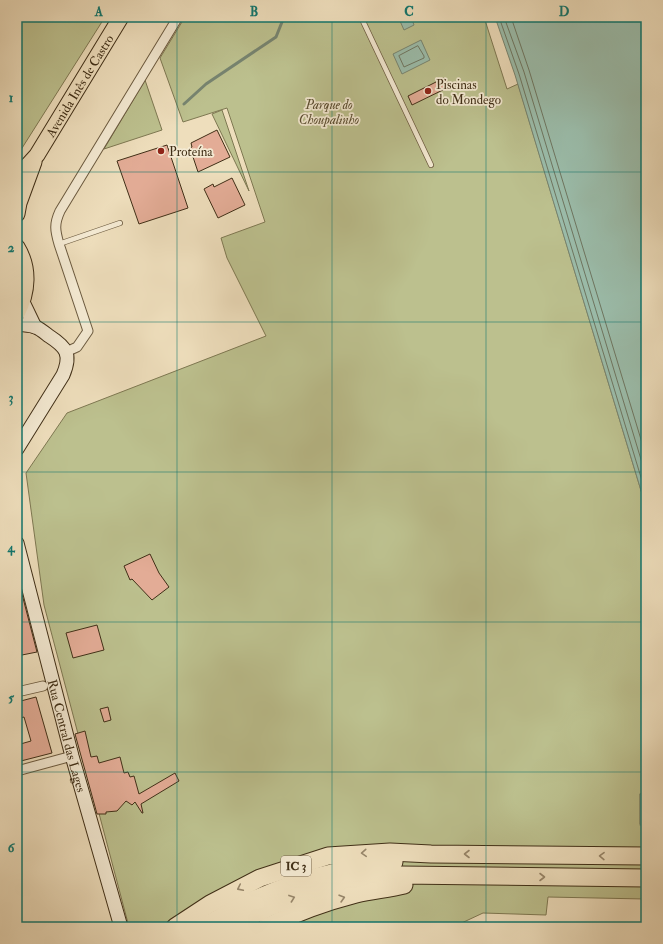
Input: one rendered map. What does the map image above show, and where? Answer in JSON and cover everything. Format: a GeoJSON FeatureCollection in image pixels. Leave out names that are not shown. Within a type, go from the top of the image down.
{"type":"FeatureCollection","features":[{"type":"Feature","properties":{"kind":"highway","name":"IC 3"},"geometry":{"type":"LineString","coordinates":[[175,927],[210,904],[260,878],[328,856],[390,852],[431,854],[646,856]]}},
{"type":"Feature","properties":{"kind":"highway","name":"IC 3"},"geometry":{"type":"LineString","coordinates":[[204,927],[240,907],[285,886],[313,877],[351,868],[431,854]]}},
{"type":"Feature","properties":{"kind":"highway","name":"IC 3"},"geometry":{"type":"LineString","coordinates":[[232,927],[291,898],[332,886],[372,878],[389,876],[433,876],[646,878]]}},
{"type":"Feature","properties":{"kind":"highway","name":"IC 3"},"geometry":{"type":"LineString","coordinates":[[266,927],[295,914],[329,902],[371,891],[400,886],[433,876]]}},
{"type":"Feature","properties":{"kind":"main road","name":"Avenida Inês de Castro"},"geometry":{"type":"LineString","coordinates":[[17,177],[37,155],[121,17]]}},
{"type":"Feature","properties":{"kind":"main road","name":"Avenida Inês de Castro"},"geometry":{"type":"LineString","coordinates":[[17,214],[37,155]]}},
{"type":"Feature","properties":{"kind":"main road"},"geometry":{"type":"LineString","coordinates":[[17,247],[25,264],[26,277],[26,290],[20,308],[35,327],[61,344],[66,352],[67,363],[63,375],[17,449]]}},
{"type":"Feature","properties":{"kind":"main road"},"geometry":{"type":"LineString","coordinates":[[17,324],[35,327]]}},
{"type":"Feature","properties":{"kind":"main road","name":"Rua Central das Lages"},"geometry":{"type":"LineString","coordinates":[[17,543],[72,756],[121,927]]}},
{"type":"Feature","properties":{"kind":"street"},"geometry":{"type":"LineString","coordinates":[[66,352],[77,347],[88,331],[59,244],[55,229],[55,221],[178,17]]}},
{"type":"Feature","properties":{"kind":"street"},"geometry":{"type":"LineString","coordinates":[[17,692],[43,686]]}},
{"type":"Feature","properties":{"kind":"street"},"geometry":{"type":"LineString","coordinates":[[17,771],[72,756]]}},
{"type":"Feature","properties":{"kind":"lane"},"geometry":{"type":"LineString","coordinates":[[361,17],[431,164]]}},
{"type":"Feature","properties":{"kind":"lane"},"geometry":{"type":"LineString","coordinates":[[59,244],[120,224]]}},
{"type":"Feature","properties":{"kind":"green space"},"geometry":{"type":"Polygon","coordinates":[[[17,17],[105,17],[17,156],[17,17]]]}},
{"type":"Feature","properties":{"kind":"green space","name":"Parque do Choupalinho"},"geometry":{"type":"Polygon","coordinates":[[[185,17],[484,17],[507,89],[518,84],[646,507],[646,794],[640,794],[640,824],[646,825],[646,927],[642,927],[645,899],[548,897],[546,915],[483,913],[453,927],[129,927],[44,605],[26,473],[67,413],[266,336],[227,258],[221,238],[265,222],[227,108],[183,122],[160,58],[185,17]]]}},
{"type":"Feature","properties":{"kind":"green space"},"geometry":{"type":"Polygon","coordinates":[[[145,80],[162,130],[104,149],[145,80]]]}},
{"type":"Feature","properties":{"kind":"green space"},"geometry":{"type":"Polygon","coordinates":[[[222,110],[249,191],[212,114],[222,110]]]}},
{"type":"Feature","properties":{"kind":"water"},"geometry":{"type":"Polygon","coordinates":[[[407,17],[411,17],[414,25],[404,30],[400,21],[407,17]]]}},
{"type":"Feature","properties":{"kind":"water"},"geometry":{"type":"Polygon","coordinates":[[[495,17],[646,17],[646,507],[515,75],[495,17]]]}},
{"type":"Feature","properties":{"kind":"water"},"geometry":{"type":"Polygon","coordinates":[[[421,40],[430,60],[402,74],[393,54],[421,40]]]}},
{"type":"Feature","properties":{"kind":"water"},"geometry":{"type":"Polygon","coordinates":[[[640,794],[646,794],[646,825],[640,825],[640,794]]]}},
{"type":"Feature","properties":{"kind":"building","name":"Piscinas do Mondego"},"geometry":{"type":"Polygon","coordinates":[[[444,78],[449,87],[412,105],[408,96],[444,78]]]}},
{"type":"Feature","properties":{"kind":"building"},"geometry":{"type":"Polygon","coordinates":[[[217,130],[230,157],[198,172],[190,148],[192,147],[191,143],[217,130]]]}},
{"type":"Feature","properties":{"kind":"building"},"geometry":{"type":"Polygon","coordinates":[[[167,145],[188,208],[139,224],[117,161],[167,145]]]}},
{"type":"Feature","properties":{"kind":"building"},"geometry":{"type":"Polygon","coordinates":[[[232,178],[245,205],[218,218],[204,189],[213,184],[214,187],[232,178]]]}},
{"type":"Feature","properties":{"kind":"building"},"geometry":{"type":"Polygon","coordinates":[[[150,554],[159,573],[169,587],[152,600],[132,579],[130,580],[124,566],[150,554]]]}},
{"type":"Feature","properties":{"kind":"building"},"geometry":{"type":"Polygon","coordinates":[[[17,575],[37,652],[17,656],[17,575]]]}},
{"type":"Feature","properties":{"kind":"building"},"geometry":{"type":"Polygon","coordinates":[[[97,625],[104,650],[73,658],[66,633],[97,625]]]}},
{"type":"Feature","properties":{"kind":"building"},"geometry":{"type":"Polygon","coordinates":[[[36,697],[52,753],[17,762],[17,745],[31,741],[24,717],[17,719],[17,702],[36,697]]]}},
{"type":"Feature","properties":{"kind":"building"},"geometry":{"type":"Polygon","coordinates":[[[108,707],[111,720],[104,722],[100,709],[108,707]]]}},
{"type":"Feature","properties":{"kind":"building"},"geometry":{"type":"Polygon","coordinates":[[[85,731],[91,757],[97,756],[99,763],[120,757],[124,773],[128,772],[130,777],[134,776],[139,794],[175,773],[179,781],[141,804],[143,813],[135,802],[132,805],[126,801],[117,811],[106,812],[106,814],[97,814],[75,734],[85,731]]]}},
{"type":"Feature","properties":{"kind":"waterway"},"geometry":{"type":"LineString","coordinates":[[184,104],[206,84],[276,37],[284,17]]}},
{"type":"Feature","properties":{"kind":"place","name":"Piscinas do Mondego"},"geometry":{"type":"Point","coordinates":[428,91]}},
{"type":"Feature","properties":{"kind":"place","name":"Proteína"},"geometry":{"type":"Point","coordinates":[161,151]}}]}
